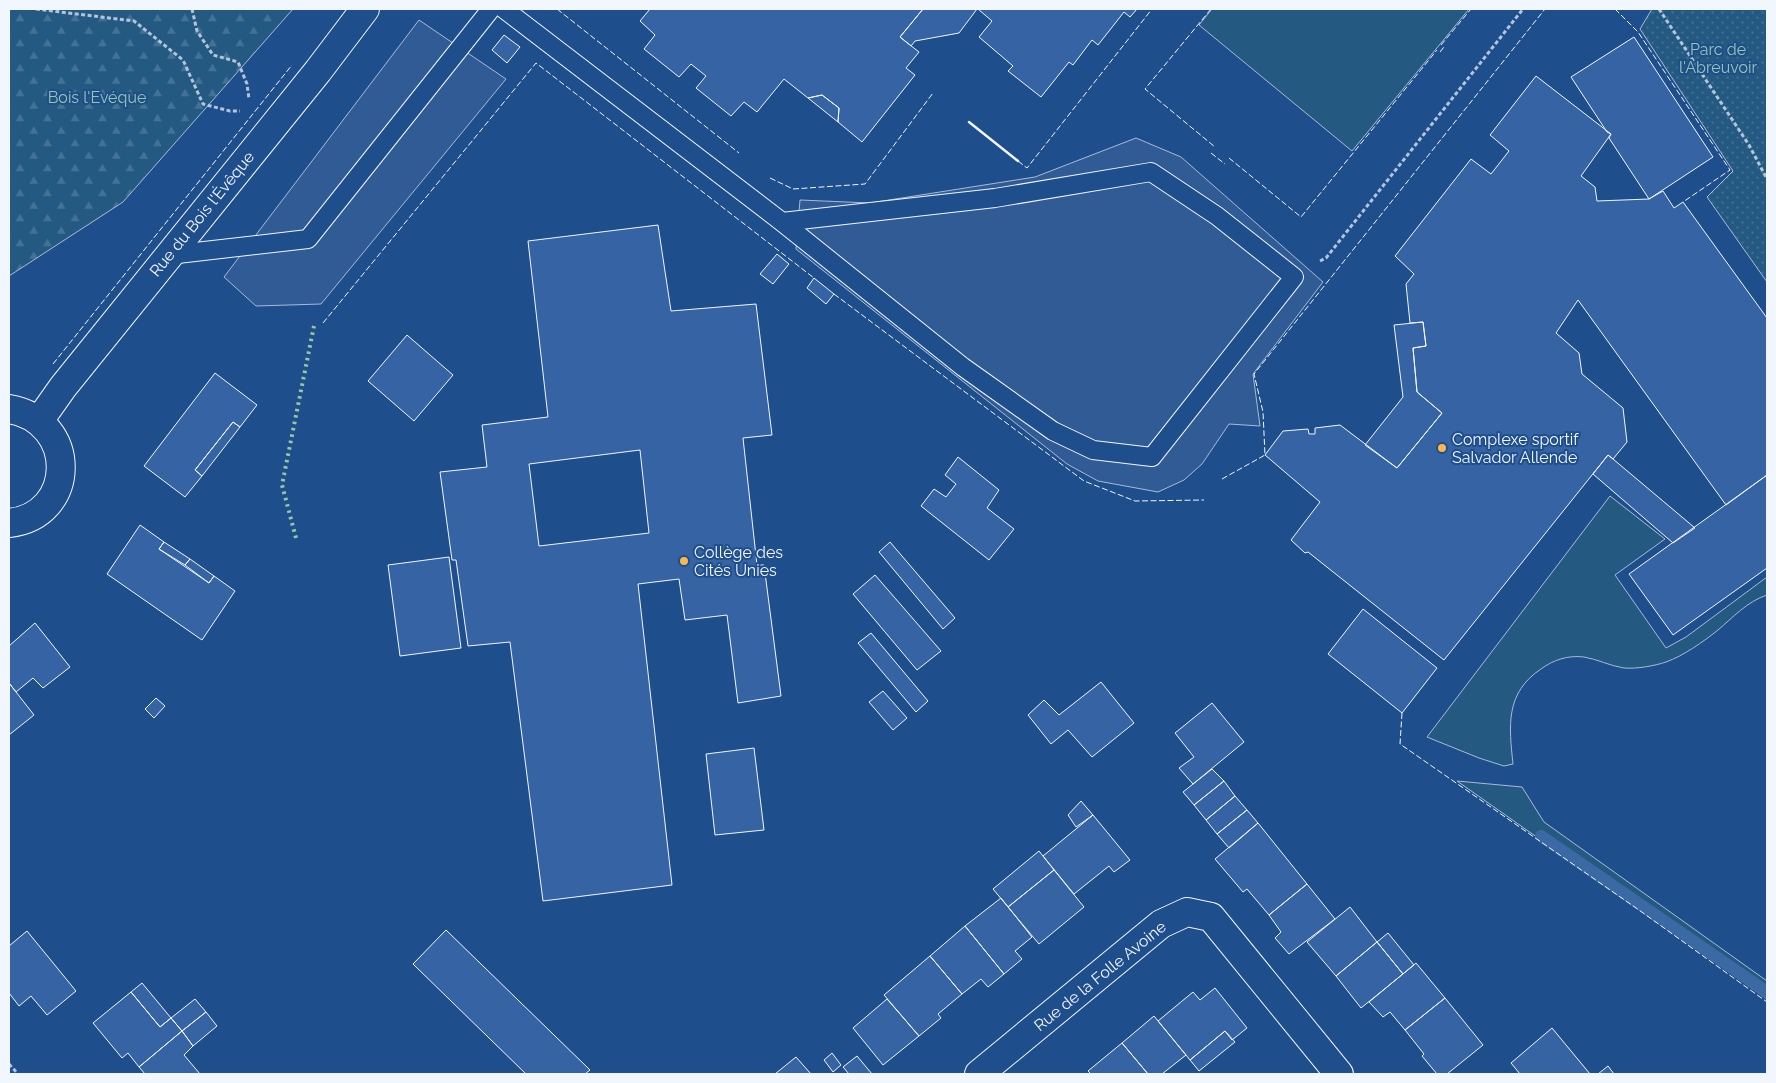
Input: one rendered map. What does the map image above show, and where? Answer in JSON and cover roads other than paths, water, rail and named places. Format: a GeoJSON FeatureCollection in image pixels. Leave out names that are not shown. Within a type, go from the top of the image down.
{"type":"FeatureCollection","features":[{"type":"Feature","properties":{"kind":"street","name":"Rue du Bois l'Évêque"},"geometry":{"type":"LineString","coordinates":[[39,421],[63,387],[318,71],[365,9]]}},
{"type":"Feature","properties":{"kind":"street"},"geometry":{"type":"LineString","coordinates":[[9,409],[22,412],[39,421],[52,435],[59,451],[61,470],[58,487],[48,503],[35,515],[18,522],[9,523]]}},
{"type":"Feature","properties":{"kind":"street","name":"Rue de la Folle Avoine"},"geometry":{"type":"LineString","coordinates":[[979,1074],[1161,924],[1187,912],[1211,917],[1339,1074]]}},
{"type":"Feature","properties":{"kind":"lane"},"geometry":{"type":"LineString","coordinates":[[169,255],[308,239],[491,9]]}},
{"type":"Feature","properties":{"kind":"lane"},"geometry":{"type":"LineString","coordinates":[[504,9],[782,222],[964,367],[1053,431],[1093,450],[1152,456],[1294,277],[1217,216],[1151,172],[995,198],[782,222]]}},
{"type":"Feature","properties":{"kind":"waterway"},"geometry":{"type":"LineString","coordinates":[[1541,836],[1767,992]]}},
{"type":"Feature","properties":{"kind":"place","name":"Complexe sportif Salvador Allende"},"geometry":{"type":"Point","coordinates":[1442,448]}},
{"type":"Feature","properties":{"kind":"place","name":"Collège des Cités Unies"},"geometry":{"type":"Point","coordinates":[684,561]}},
{"type":"Feature","properties":{"kind":"park label","name":"Parc de l'Abreuvoir"},"geometry":{"type":"Point","coordinates":[1718,58]}},
{"type":"Feature","properties":{"kind":"park label","name":"Bois l'Evéque"},"geometry":{"type":"Point","coordinates":[97,97]}}]}
